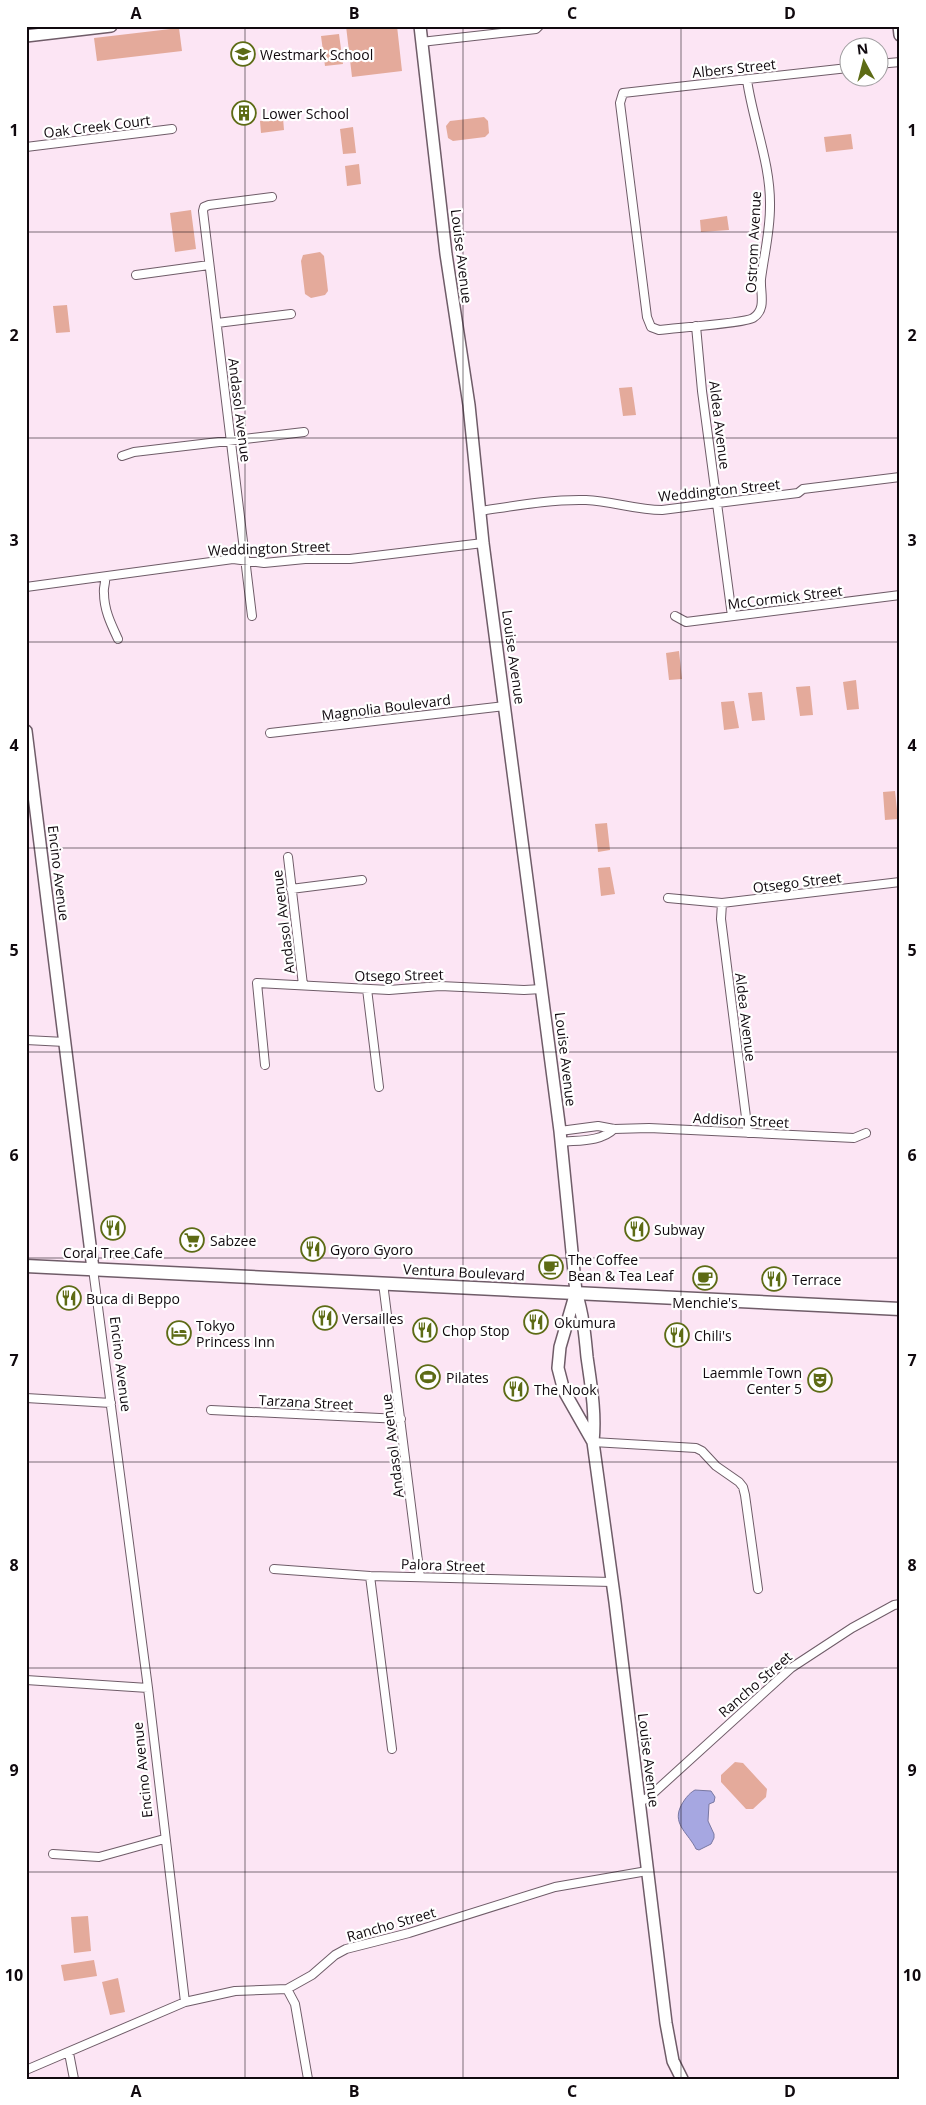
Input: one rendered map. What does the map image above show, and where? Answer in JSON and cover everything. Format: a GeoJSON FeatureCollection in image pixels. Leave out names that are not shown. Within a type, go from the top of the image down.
{"type":"FeatureCollection","features":[{"type":"Feature","properties":{"kind":"main road","name":"Ventura Boulevard"},"geometry":{"type":"LineString","coordinates":[[26,1266],[576,1292],[900,1310]]}},
{"type":"Feature","properties":{"kind":"street"},"geometry":{"type":"LineString","coordinates":[[26,36],[111,26]]}},
{"type":"Feature","properties":{"kind":"street","name":"Louise Avenue"},"geometry":{"type":"LineString","coordinates":[[420,26],[448,262],[469,405],[483,543],[542,989],[576,1292],[582,1311],[590,1372],[594,1425],[593,1442],[640,1802],[669,2047],[673,2061],[682,2079]]}},
{"type":"Feature","properties":{"kind":"street"},"geometry":{"type":"LineString","coordinates":[[421,42],[536,29],[539,26]]}},
{"type":"Feature","properties":{"kind":"street"},"geometry":{"type":"LineString","coordinates":[[899,26],[900,35]]}},
{"type":"Feature","properties":{"kind":"street","name":"Albers Street"},"geometry":{"type":"LineString","coordinates":[[696,326],[659,330],[651,328],[647,317],[620,103],[623,93],[838,69]]}},
{"type":"Feature","properties":{"kind":"street","name":"Ostrom Avenue"},"geometry":{"type":"LineString","coordinates":[[696,326],[742,322],[756,316],[762,303],[761,283],[769,231],[770,206],[768,178],[750,103],[747,80]]}},
{"type":"Feature","properties":{"kind":"street","name":"Oak Creek Court"},"geometry":{"type":"LineString","coordinates":[[26,147],[172,130]]}},
{"type":"Feature","properties":{"kind":"street","name":"Andasol Avenue"},"geometry":{"type":"LineString","coordinates":[[252,616],[209,265],[204,207],[272,197]]}},
{"type":"Feature","properties":{"kind":"street"},"geometry":{"type":"LineString","coordinates":[[136,275],[209,265]]}},
{"type":"Feature","properties":{"kind":"street"},"geometry":{"type":"LineString","coordinates":[[216,323],[291,314]]}},
{"type":"Feature","properties":{"kind":"street","name":"Aldea Avenue"},"geometry":{"type":"LineString","coordinates":[[696,326],[702,391],[732,616]]}},
{"type":"Feature","properties":{"kind":"street"},"geometry":{"type":"LineString","coordinates":[[122,456],[134,452],[304,432]]}},
{"type":"Feature","properties":{"kind":"street","name":"Weddington Street"},"geometry":{"type":"LineString","coordinates":[[480,511],[570,500],[589,500],[647,510],[798,493],[804,489],[900,477]]}},
{"type":"Feature","properties":{"kind":"street","name":"Weddington Street"},"geometry":{"type":"LineString","coordinates":[[26,587],[233,559],[264,563],[305,559],[350,559],[483,543]]}},
{"type":"Feature","properties":{"kind":"street"},"geometry":{"type":"LineString","coordinates":[[101,578],[106,585],[103,591],[108,618],[118,639]]}},
{"type":"Feature","properties":{"kind":"street","name":"McCormick Street"},"geometry":{"type":"LineString","coordinates":[[675,616],[686,622],[900,595]]}},
{"type":"Feature","properties":{"kind":"street","name":"Magnolia Boulevard"},"geometry":{"type":"LineString","coordinates":[[270,733],[505,706]]}},
{"type":"Feature","properties":{"kind":"street","name":"Encino Avenue"},"geometry":{"type":"LineString","coordinates":[[26,731],[28,763],[148,1688],[164,1839],[185,2002]]}},
{"type":"Feature","properties":{"kind":"street","name":"Andasol Avenue"},"geometry":{"type":"LineString","coordinates":[[288,857],[303,985]]}},
{"type":"Feature","properties":{"kind":"street"},"geometry":{"type":"LineString","coordinates":[[291,889],[362,880]]}},
{"type":"Feature","properties":{"kind":"street","name":"Otsego Street"},"geometry":{"type":"LineString","coordinates":[[668,898],[722,903],[900,882]]}},
{"type":"Feature","properties":{"kind":"street","name":"Aldea Avenue"},"geometry":{"type":"LineString","coordinates":[[722,903],[722,919],[748,1133]]}},
{"type":"Feature","properties":{"kind":"street","name":"Otsego Street"},"geometry":{"type":"LineString","coordinates":[[265,1065],[257,983],[400,990],[440,986],[524,990],[542,989]]}},
{"type":"Feature","properties":{"kind":"street"},"geometry":{"type":"LineString","coordinates":[[367,989],[379,1086]]}},
{"type":"Feature","properties":{"kind":"street"},"geometry":{"type":"LineString","coordinates":[[26,1040],[65,1042]]}},
{"type":"Feature","properties":{"kind":"street","name":"Addison Street"},"geometry":{"type":"LineString","coordinates":[[560,1136],[598,1126],[614,1129],[649,1128],[854,1138],[866,1133]]}},
{"type":"Feature","properties":{"kind":"street","name":"Addison Street"},"geometry":{"type":"LineString","coordinates":[[560,1136],[597,1138],[609,1134],[614,1129]]}},
{"type":"Feature","properties":{"kind":"street","name":"Andasol Avenue"},"geometry":{"type":"LineString","coordinates":[[382,1283],[420,1577]]}},
{"type":"Feature","properties":{"kind":"street","name":"Louise Avenue"},"geometry":{"type":"LineString","coordinates":[[576,1292],[560,1346],[558,1368],[564,1391],[593,1442]]}},
{"type":"Feature","properties":{"kind":"street"},"geometry":{"type":"LineString","coordinates":[[26,1398],[111,1403]]}},
{"type":"Feature","properties":{"kind":"street","name":"Tarzana Street"},"geometry":{"type":"LineString","coordinates":[[211,1410],[401,1419]]}},
{"type":"Feature","properties":{"kind":"street"},"geometry":{"type":"LineString","coordinates":[[593,1442],[696,1448],[702,1451],[716,1466],[743,1487],[758,1590]]}},
{"type":"Feature","properties":{"kind":"street","name":"Palora Street"},"geometry":{"type":"LineString","coordinates":[[274,1569],[370,1576],[612,1582]]}},
{"type":"Feature","properties":{"kind":"street"},"geometry":{"type":"LineString","coordinates":[[370,1576],[392,1749]]}},
{"type":"Feature","properties":{"kind":"street","name":"Rancho Street"},"geometry":{"type":"LineString","coordinates":[[640,1802],[649,1797],[791,1668],[852,1628],[900,1604]]}},
{"type":"Feature","properties":{"kind":"street"},"geometry":{"type":"LineString","coordinates":[[26,1680],[148,1688]]}},
{"type":"Feature","properties":{"kind":"street"},"geometry":{"type":"LineString","coordinates":[[53,1854],[99,1857],[164,1839]]}},
{"type":"Feature","properties":{"kind":"street","name":"Rancho Street"},"geometry":{"type":"LineString","coordinates":[[26,2070],[185,2002],[235,1991],[287,1989],[312,1975],[335,1955],[346,1949],[409,1934],[546,1889],[647,1871]]}},
{"type":"Feature","properties":{"kind":"street"},"geometry":{"type":"LineString","coordinates":[[287,1989],[295,2004],[308,2079]]}},
{"type":"Feature","properties":{"kind":"street"},"geometry":{"type":"LineString","coordinates":[[69,2053],[74,2079]]}},
{"type":"Feature","properties":{"kind":"shaded area"},"geometry":{"type":"Polygon","coordinates":[[[346,26],[397,26],[402,71],[352,77],[346,26]]]}},
{"type":"Feature","properties":{"kind":"shaded area"},"geometry":{"type":"Polygon","coordinates":[[[179,28],[182,51],[97,61],[94,38],[179,28]]]}},
{"type":"Feature","properties":{"kind":"shaded area"},"geometry":{"type":"Polygon","coordinates":[[[339,34],[343,64],[325,66],[321,36],[339,34]]]}},
{"type":"Feature","properties":{"kind":"shaded area"},"geometry":{"type":"Polygon","coordinates":[[[484,117],[488,121],[489,133],[485,137],[453,141],[448,138],[446,126],[450,121],[484,117]]]}},
{"type":"Feature","properties":{"kind":"shaded area"},"geometry":{"type":"Polygon","coordinates":[[[283,118],[284,130],[261,133],[260,121],[283,118]]]}},
{"type":"Feature","properties":{"kind":"shaded area"},"geometry":{"type":"Polygon","coordinates":[[[353,127],[356,153],[343,154],[340,129],[353,127]]]}},
{"type":"Feature","properties":{"kind":"shaded area"},"geometry":{"type":"Polygon","coordinates":[[[851,134],[853,149],[826,152],[824,137],[851,134]]]}},
{"type":"Feature","properties":{"kind":"shaded area"},"geometry":{"type":"Polygon","coordinates":[[[359,164],[361,184],[347,186],[345,166],[359,164]]]}},
{"type":"Feature","properties":{"kind":"shaded area"},"geometry":{"type":"Polygon","coordinates":[[[191,210],[196,249],[175,252],[170,213],[191,210]]]}},
{"type":"Feature","properties":{"kind":"shaded area"},"geometry":{"type":"Polygon","coordinates":[[[727,216],[729,230],[701,232],[700,220],[727,216]]]}},
{"type":"Feature","properties":{"kind":"shaded area"},"geometry":{"type":"Polygon","coordinates":[[[320,252],[324,256],[328,291],[325,295],[311,298],[305,294],[301,261],[303,255],[320,252]]]}},
{"type":"Feature","properties":{"kind":"shaded area"},"geometry":{"type":"Polygon","coordinates":[[[67,305],[70,332],[56,333],[53,306],[67,305]]]}},
{"type":"Feature","properties":{"kind":"shaded area"},"geometry":{"type":"Polygon","coordinates":[[[632,387],[636,415],[623,416],[619,388],[632,387]]]}},
{"type":"Feature","properties":{"kind":"shaded area"},"geometry":{"type":"Polygon","coordinates":[[[679,651],[682,679],[669,680],[666,653],[679,651]]]}},
{"type":"Feature","properties":{"kind":"shaded area"},"geometry":{"type":"Polygon","coordinates":[[[856,680],[859,709],[847,710],[843,682],[856,680]]]}},
{"type":"Feature","properties":{"kind":"shaded area"},"geometry":{"type":"Polygon","coordinates":[[[810,686],[813,715],[800,716],[796,687],[810,686]]]}},
{"type":"Feature","properties":{"kind":"shaded area"},"geometry":{"type":"Polygon","coordinates":[[[762,692],[765,720],[752,721],[748,693],[762,692]]]}},
{"type":"Feature","properties":{"kind":"shaded area"},"geometry":{"type":"Polygon","coordinates":[[[734,701],[739,728],[724,730],[721,702],[734,701]]]}},
{"type":"Feature","properties":{"kind":"shaded area"},"geometry":{"type":"Polygon","coordinates":[[[895,791],[898,819],[885,820],[883,792],[895,791]]]}},
{"type":"Feature","properties":{"kind":"shaded area"},"geometry":{"type":"Polygon","coordinates":[[[607,823],[610,850],[598,852],[595,824],[607,823]]]}},
{"type":"Feature","properties":{"kind":"shaded area"},"geometry":{"type":"Polygon","coordinates":[[[610,867],[615,894],[601,896],[598,868],[610,867]]]}},
{"type":"Feature","properties":{"kind":"shaded area"},"geometry":{"type":"Polygon","coordinates":[[[735,1762],[743,1763],[767,1789],[766,1797],[753,1809],[746,1809],[721,1782],[721,1775],[735,1762]]]}},
{"type":"Feature","properties":{"kind":"shaded area"},"geometry":{"type":"Polygon","coordinates":[[[88,1916],[91,1951],[74,1953],[71,1917],[88,1916]]]}},
{"type":"Feature","properties":{"kind":"shaded area"},"geometry":{"type":"Polygon","coordinates":[[[94,1960],[97,1976],[64,1981],[61,1965],[94,1960]]]}},
{"type":"Feature","properties":{"kind":"shaded area"},"geometry":{"type":"Polygon","coordinates":[[[118,1978],[125,2012],[110,2015],[102,1982],[118,1978]]]}},
{"type":"Feature","properties":{"kind":"water"},"geometry":{"type":"Polygon","coordinates":[[[695,1790],[711,1791],[715,1797],[714,1802],[709,1804],[708,1821],[714,1838],[711,1844],[699,1850],[696,1849],[680,1824],[678,1814],[684,1800],[695,1790]]]}},
{"type":"Feature","properties":{"kind":"place","name":"Westmark School"},"geometry":{"type":"Point","coordinates":[243,54]}},
{"type":"Feature","properties":{"kind":"place","name":"Lower School"},"geometry":{"type":"Point","coordinates":[244,113]}},
{"type":"Feature","properties":{"kind":"place","name":"Coral Tree Cafe"},"geometry":{"type":"Point","coordinates":[113,1228]}},
{"type":"Feature","properties":{"kind":"place","name":"Subway"},"geometry":{"type":"Point","coordinates":[637,1229]}},
{"type":"Feature","properties":{"kind":"place","name":"Sabzee"},"geometry":{"type":"Point","coordinates":[192,1240]}},
{"type":"Feature","properties":{"kind":"place","name":"Gyoro Gyoro"},"geometry":{"type":"Point","coordinates":[313,1249]}},
{"type":"Feature","properties":{"kind":"place","name":"The Coffee Bean & Tea Leaf"},"geometry":{"type":"Point","coordinates":[551,1267]}},
{"type":"Feature","properties":{"kind":"place","name":"Menchie's"},"geometry":{"type":"Point","coordinates":[705,1278]}},
{"type":"Feature","properties":{"kind":"place","name":"Terrace"},"geometry":{"type":"Point","coordinates":[774,1279]}},
{"type":"Feature","properties":{"kind":"place","name":"Buca di Beppo"},"geometry":{"type":"Point","coordinates":[69,1298]}},
{"type":"Feature","properties":{"kind":"place","name":"Versailles"},"geometry":{"type":"Point","coordinates":[325,1318]}},
{"type":"Feature","properties":{"kind":"place","name":"Okumura"},"geometry":{"type":"Point","coordinates":[536,1322]}},
{"type":"Feature","properties":{"kind":"place","name":"Chop Stop"},"geometry":{"type":"Point","coordinates":[425,1330]}},
{"type":"Feature","properties":{"kind":"place","name":"Tokyo Princess Inn"},"geometry":{"type":"Point","coordinates":[179,1333]}},
{"type":"Feature","properties":{"kind":"place","name":"Chili's"},"geometry":{"type":"Point","coordinates":[677,1335]}},
{"type":"Feature","properties":{"kind":"place","name":"Pilates"},"geometry":{"type":"Point","coordinates":[428,1377]}},
{"type":"Feature","properties":{"kind":"place","name":"Laemmle Town Center 5"},"geometry":{"type":"Point","coordinates":[820,1380]}},
{"type":"Feature","properties":{"kind":"place","name":"The Nook"},"geometry":{"type":"Point","coordinates":[516,1389]}}]}
